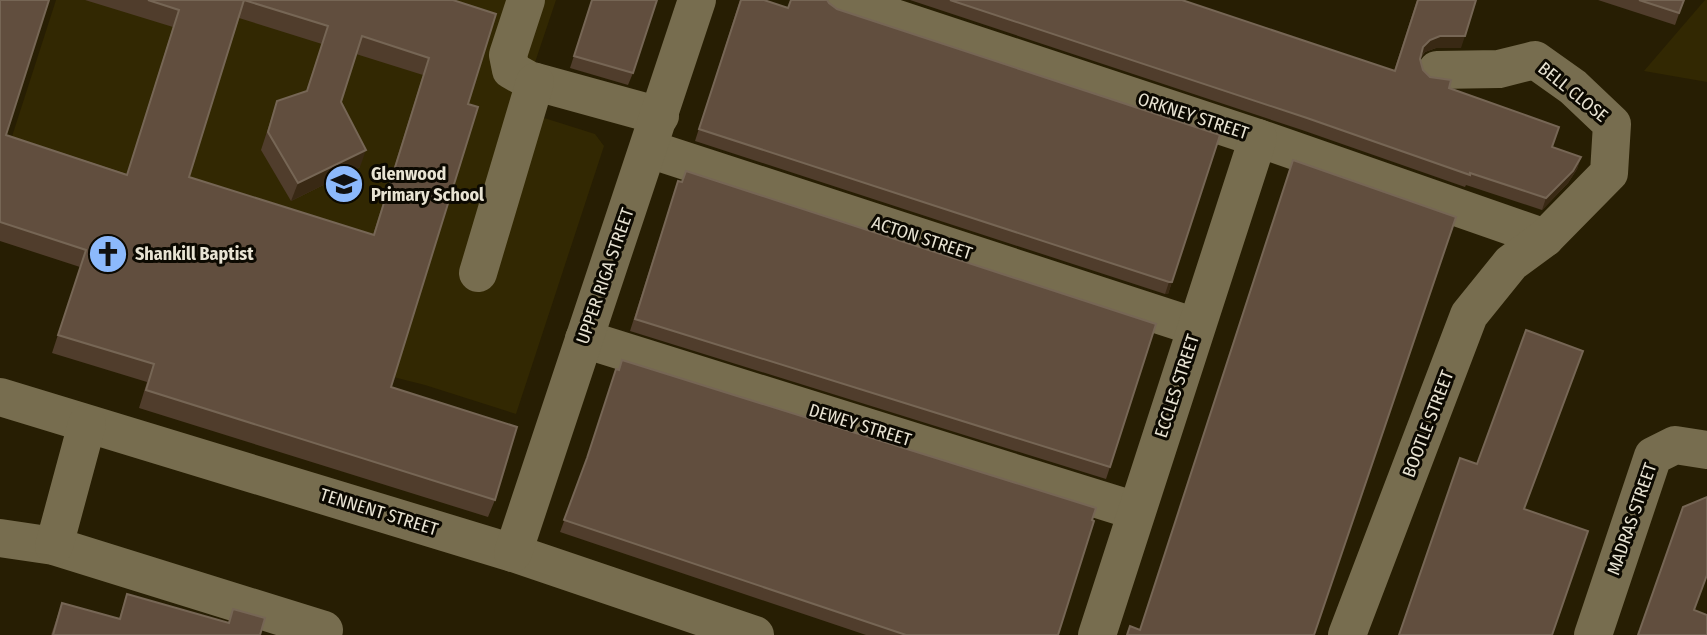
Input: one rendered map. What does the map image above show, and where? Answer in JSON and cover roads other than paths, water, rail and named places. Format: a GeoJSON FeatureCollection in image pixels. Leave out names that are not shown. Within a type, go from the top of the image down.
{"type":"FeatureCollection","features":[{"type":"Feature","properties":{"kind":"street"},"geometry":{"type":"LineString","coordinates":[[478,273],[535,82],[511,69],[508,55],[526,0]]}},
{"type":"Feature","properties":{"kind":"street","name":"UPPER RIGA STREET"},"geometry":{"type":"LineString","coordinates":[[513,553],[697,0]]}},
{"type":"Feature","properties":{"kind":"street","name":"ORKNEY STREET"},"geometry":{"type":"LineString","coordinates":[[840,0],[1258,138],[1545,238]]}},
{"type":"Feature","properties":{"kind":"street","name":"BELL CLOSE"},"geometry":{"type":"LineString","coordinates":[[1437,70],[1499,69],[1535,60],[1573,87],[1612,124],[1609,173],[1545,238]]}},
{"type":"Feature","properties":{"kind":"street","name":"ACTON STREET"},"geometry":{"type":"LineString","coordinates":[[535,82],[654,133],[1196,327]]}},
{"type":"Feature","properties":{"kind":"street","name":"ECCLES STREET"},"geometry":{"type":"LineString","coordinates":[[1097,635],[1258,138]]}},
{"type":"Feature","properties":{"kind":"street","name":"BOOTLE STREET"},"geometry":{"type":"LineString","coordinates":[[1347,635],[1469,315],[1511,263],[1545,238]]}},
{"type":"Feature","properties":{"kind":"street","name":"DEWEY STREET"},"geometry":{"type":"LineString","coordinates":[[584,339],[1136,510]]}},
{"type":"Feature","properties":{"kind":"street","name":"TENNENT STREET"},"geometry":{"type":"LineString","coordinates":[[0,397],[513,553],[755,635]]}},
{"type":"Feature","properties":{"kind":"street"},"geometry":{"type":"LineString","coordinates":[[54,546],[87,424]]}},
{"type":"Feature","properties":{"kind":"street","name":"MADRAS STREET"},"geometry":{"type":"LineString","coordinates":[[1593,635],[1653,456],[1675,445],[1707,450]]}},
{"type":"Feature","properties":{"kind":"street"},"geometry":{"type":"LineString","coordinates":[[0,538],[54,546],[324,630]]}},
{"type":"Feature","properties":{"kind":"place","name":"Glenwood Primary School"},"geometry":{"type":"Point","coordinates":[344,184]}},
{"type":"Feature","properties":{"kind":"place","name":"Shankill Baptist"},"geometry":{"type":"Point","coordinates":[108,254]}}]}
